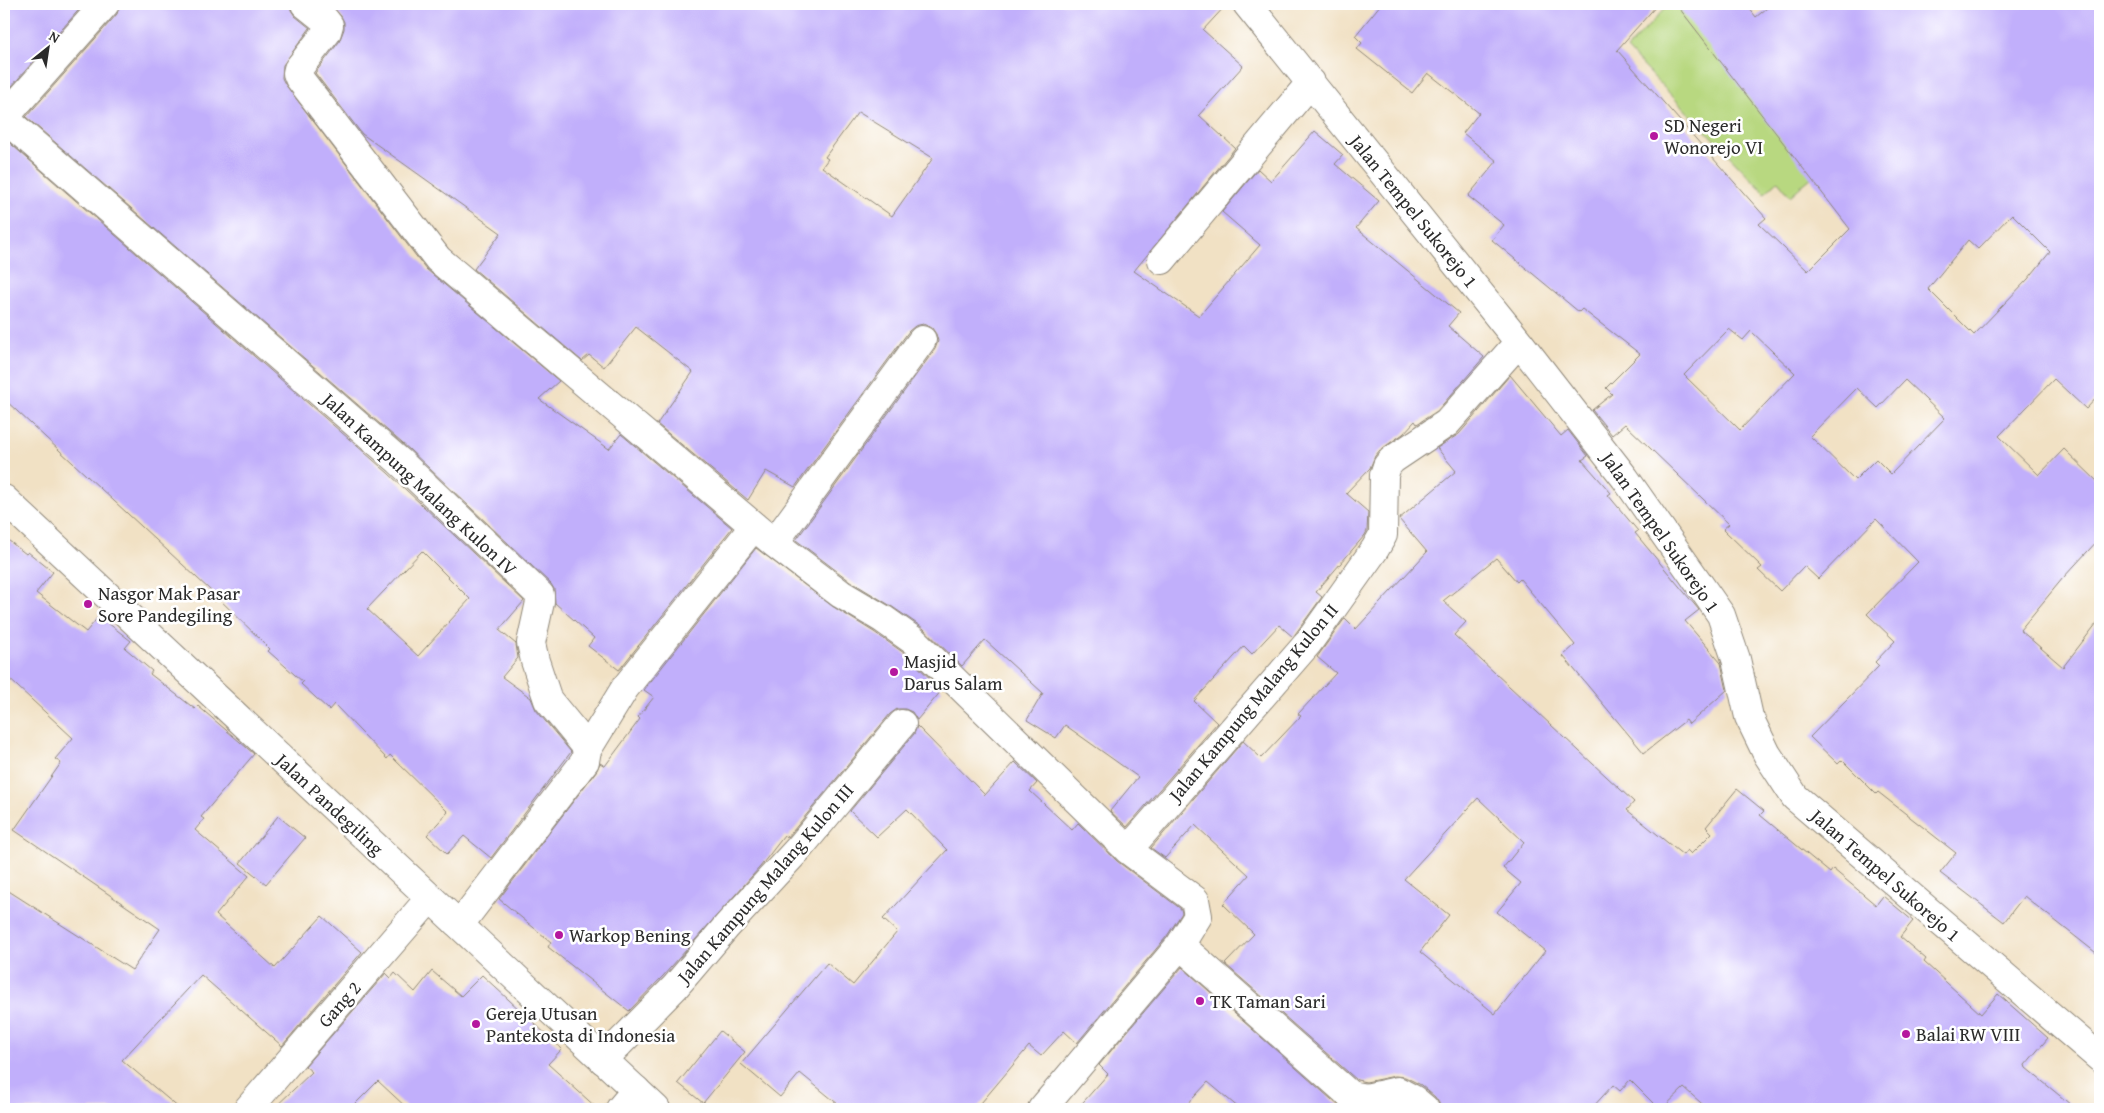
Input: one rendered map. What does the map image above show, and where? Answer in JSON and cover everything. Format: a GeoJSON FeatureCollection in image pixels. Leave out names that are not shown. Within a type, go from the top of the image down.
{"type":"FeatureCollection","features":[{"type":"Feature","properties":{"kind":"street"},"geometry":{"type":"LineString","coordinates":[[4,118],[105,4]]}},
{"type":"Feature","properties":{"kind":"street"},"geometry":{"type":"LineString","coordinates":[[304,4],[325,20],[329,26],[327,32],[296,73],[438,259],[774,543],[842,594],[914,641],[1128,850],[1195,900],[1198,916],[1180,945],[1042,1109]]}},
{"type":"Feature","properties":{"kind":"street","name":"Jalan Tempel Sukorejo 1"},"geometry":{"type":"LineString","coordinates":[[1247,4],[1519,342],[1625,478],[1721,615],[1736,659],[1749,717],[1768,754],[1795,796],[2100,1058]]}},
{"type":"Feature","properties":{"kind":"street"},"geometry":{"type":"LineString","coordinates":[[1162,260],[1311,82]]}},
{"type":"Feature","properties":{"kind":"street","name":"Jalan Kampung Malang Kulon IV"},"geometry":{"type":"LineString","coordinates":[[4,118],[399,461],[540,595],[531,643],[538,669],[548,700],[587,750]]}},
{"type":"Feature","properties":{"kind":"street"},"geometry":{"type":"LineString","coordinates":[[774,543],[922,340]]}},
{"type":"Feature","properties":{"kind":"street","name":"Jalan Kampung Malang Kulon II"},"geometry":{"type":"LineString","coordinates":[[1128,850],[1308,643],[1375,549],[1383,535],[1384,475],[1387,466],[1392,460],[1447,423],[1519,342]]}},
{"type":"Feature","properties":{"kind":"street","name":"Jalan Pandegiling"},"geometry":{"type":"LineString","coordinates":[[4,500],[604,1060],[628,1100],[656,1109]]}},
{"type":"Feature","properties":{"kind":"street"},"geometry":{"type":"LineString","coordinates":[[456,922],[467,915],[585,761],[587,750],[626,688],[754,526]]}},
{"type":"Feature","properties":{"kind":"street","name":"Jalan Kampung Malang Kulon III"},"geometry":{"type":"LineString","coordinates":[[604,1060],[675,987],[727,926],[800,847],[902,724]]}},
{"type":"Feature","properties":{"kind":"street","name":"Gang 2"},"geometry":{"type":"LineString","coordinates":[[248,1109],[430,898]]}},
{"type":"Feature","properties":{"kind":"street"},"geometry":{"type":"LineString","coordinates":[[1180,945],[1350,1095],[1366,1098],[1398,1092],[1413,1099],[1425,1109]]}},
{"type":"Feature","properties":{"kind":"green space"},"geometry":{"type":"Polygon","coordinates":[[[1669,4],[1688,4],[1821,169],[1790,196],[1778,181],[1765,193],[1627,49],[1669,4]]]}},
{"type":"Feature","properties":{"kind":"building"},"geometry":{"type":"Polygon","coordinates":[[[4,4],[84,4],[4,95],[4,4]]]}},
{"type":"Feature","properties":{"kind":"building"},"geometry":{"type":"Polygon","coordinates":[[[120,4],[290,4],[295,16],[310,28],[283,65],[282,78],[285,84],[426,269],[559,381],[539,399],[609,449],[621,434],[732,528],[619,670],[588,646],[594,638],[555,603],[554,589],[551,584],[410,450],[26,117],[117,14],[120,4]]]}},
{"type":"Feature","properties":{"kind":"building"},"geometry":{"type":"Polygon","coordinates":[[[330,4],[1227,4],[1203,30],[1243,66],[1199,115],[1235,148],[1134,271],[1199,316],[1260,245],[1222,212],[1258,169],[1271,181],[1315,131],[1343,155],[1335,164],[1379,201],[1356,228],[1459,313],[1448,326],[1484,357],[1437,411],[1417,424],[1415,421],[1403,434],[1380,450],[1370,468],[1346,493],[1368,512],[1365,535],[1316,592],[1322,597],[1293,637],[1279,625],[1252,654],[1244,646],[1194,701],[1217,723],[1127,827],[1110,811],[1138,777],[1065,725],[1056,738],[1027,720],[1043,693],[985,640],[962,666],[923,628],[850,581],[796,540],[935,349],[938,341],[932,328],[923,324],[915,326],[909,331],[795,487],[766,471],[748,500],[657,424],[693,372],[636,327],[604,367],[589,355],[582,361],[474,269],[501,233],[362,134],[315,73],[339,42],[344,29],[344,22],[330,4]],[[858,112],[825,157],[828,159],[822,167],[892,216],[933,158],[858,112]]]}},
{"type":"Feature","properties":{"kind":"building"},"geometry":{"type":"Polygon","coordinates":[[[1381,4],[1658,4],[1617,50],[1766,218],[1759,224],[1808,271],[1850,229],[1676,4],[1746,4],[1756,17],[1772,4],[2100,4],[2100,394],[2086,409],[2054,379],[1999,436],[2039,475],[2064,449],[2100,484],[2100,538],[2063,578],[2020,630],[2063,667],[2100,619],[2100,956],[2024,896],[2004,922],[1940,873],[1956,853],[1878,792],[1876,794],[1842,760],[1838,764],[1810,737],[1879,666],[1875,662],[1895,641],[1867,614],[1918,562],[1876,519],[1818,579],[1804,566],[1780,591],[1758,570],[1762,567],[1723,529],[1729,524],[1625,424],[1612,435],[1592,410],[1612,394],[1606,388],[1640,354],[1582,309],[1579,312],[1492,240],[1504,225],[1468,196],[1497,161],[1463,133],[1479,113],[1428,73],[1412,93],[1357,49],[1362,43],[1355,36],[1381,4]],[[2012,214],[1978,249],[1968,240],[1928,289],[1974,335],[2028,279],[2050,252],[2012,214]],[[1729,329],[1684,375],[1740,430],[1795,373],[1751,331],[1743,340],[1729,329]],[[1905,380],[1878,408],[1857,388],[1810,436],[1855,480],[1876,459],[1891,474],[1945,418],[1905,380]]]}},
{"type":"Feature","properties":{"kind":"building"},"geometry":{"type":"Polygon","coordinates":[[[4,138],[388,473],[524,601],[499,630],[516,644],[518,658],[502,677],[531,698],[536,710],[571,752],[491,858],[464,836],[447,854],[427,835],[448,812],[390,755],[387,759],[334,704],[329,710],[301,684],[303,682],[268,651],[270,649],[210,590],[4,399],[4,138]],[[422,551],[367,609],[418,656],[470,599],[422,551]]]}},
{"type":"Feature","properties":{"kind":"building"},"geometry":{"type":"Polygon","coordinates":[[[1510,375],[1561,436],[1568,430],[1588,456],[1582,460],[1611,493],[1608,495],[1638,531],[1635,533],[1699,610],[1685,621],[1721,663],[1727,690],[1689,724],[1686,720],[1644,753],[1563,656],[1575,645],[1520,579],[1517,582],[1496,558],[1443,601],[1466,622],[1454,635],[1634,802],[1627,810],[1683,855],[1687,850],[1691,854],[1712,833],[1706,827],[1737,789],[1764,811],[1760,815],[1830,873],[1833,869],[1876,905],[1883,896],[1913,921],[1900,937],[1926,959],[1924,962],[1981,1014],[1998,994],[2048,1038],[2025,1065],[2026,1068],[2076,1109],[1708,1109],[1684,1088],[1662,1109],[1659,1109],[1630,1080],[1620,1091],[1613,1085],[1591,1109],[1440,1109],[1435,1097],[1421,1085],[1405,1077],[1395,1076],[1366,1082],[1357,1080],[1225,964],[1254,934],[1223,904],[1249,875],[1195,825],[1165,858],[1151,848],[1243,741],[1261,758],[1301,716],[1298,714],[1336,673],[1317,657],[1345,618],[1356,629],[1427,552],[1399,519],[1456,471],[1437,448],[1459,434],[1510,375]],[[1478,798],[1404,879],[1449,915],[1420,952],[1495,1014],[1545,951],[1497,912],[1521,883],[1503,868],[1524,842],[1478,798]]]}},
{"type":"Feature","properties":{"kind":"building"},"geometry":{"type":"Polygon","coordinates":[[[4,537],[26,554],[28,552],[53,572],[36,593],[86,632],[99,616],[131,641],[125,648],[152,671],[150,674],[195,709],[198,706],[254,754],[201,817],[204,819],[195,830],[249,876],[216,915],[275,968],[322,916],[362,952],[282,1046],[201,975],[122,1060],[180,1109],[4,1109],[4,888],[132,970],[160,929],[14,830],[61,763],[55,759],[73,738],[4,674],[4,537]]]}},
{"type":"Feature","properties":{"kind":"building"},"geometry":{"type":"Polygon","coordinates":[[[756,548],[832,606],[904,653],[942,690],[917,720],[912,712],[905,709],[897,709],[890,714],[788,837],[784,836],[760,867],[663,976],[629,1011],[548,947],[551,942],[499,899],[597,770],[600,763],[605,766],[640,719],[638,717],[654,697],[644,690],[756,548]]]}},
{"type":"Feature","properties":{"kind":"building"},"geometry":{"type":"Polygon","coordinates":[[[917,726],[985,795],[1015,762],[1037,783],[1030,791],[1072,830],[1078,823],[1117,861],[1181,909],[1182,913],[1167,936],[1077,1043],[1064,1031],[1041,1056],[1029,1046],[976,1109],[844,1109],[800,1073],[780,1097],[741,1064],[827,963],[853,985],[897,932],[883,919],[947,850],[907,809],[877,837],[850,811],[914,734],[917,726]]]}},
{"type":"Feature","properties":{"kind":"building"},"geometry":{"type":"Polygon","coordinates":[[[278,816],[305,838],[266,884],[240,863],[278,816]]]}},
{"type":"Feature","properties":{"kind":"building"},"geometry":{"type":"Polygon","coordinates":[[[1182,967],[1340,1107],[1345,1109],[1240,1109],[1208,1082],[1183,1109],[1077,1109],[1108,1074],[1099,1065],[1182,967]]]}},
{"type":"Feature","properties":{"kind":"building"},"geometry":{"type":"Polygon","coordinates":[[[432,971],[461,996],[482,975],[562,1049],[548,1064],[598,1109],[408,1109],[378,1081],[350,1109],[273,1109],[312,1072],[305,1066],[386,973],[391,978],[395,973],[415,992],[432,971]]]}},
{"type":"Feature","properties":{"kind":"building"},"geometry":{"type":"Polygon","coordinates":[[[720,1031],[745,1052],[703,1103],[678,1083],[720,1031]]]}},
{"type":"Feature","properties":{"kind":"place","name":"SD Negeri Wonorejo VI"},"geometry":{"type":"Point","coordinates":[1654,136]}},
{"type":"Feature","properties":{"kind":"place","name":"Nasgor Mak Pasar Sore Pandegiling"},"geometry":{"type":"Point","coordinates":[88,604]}},
{"type":"Feature","properties":{"kind":"place","name":"Masjid Darus Salam"},"geometry":{"type":"Point","coordinates":[894,672]}},
{"type":"Feature","properties":{"kind":"place","name":"Warkop Bening"},"geometry":{"type":"Point","coordinates":[559,935]}},
{"type":"Feature","properties":{"kind":"place","name":"TK Taman Sari"},"geometry":{"type":"Point","coordinates":[1200,1001]}},
{"type":"Feature","properties":{"kind":"place","name":"Gereja Utusan Pantekosta di Indonesia"},"geometry":{"type":"Point","coordinates":[476,1024]}},
{"type":"Feature","properties":{"kind":"place","name":"Balai RW VIII"},"geometry":{"type":"Point","coordinates":[1906,1034]}}]}
